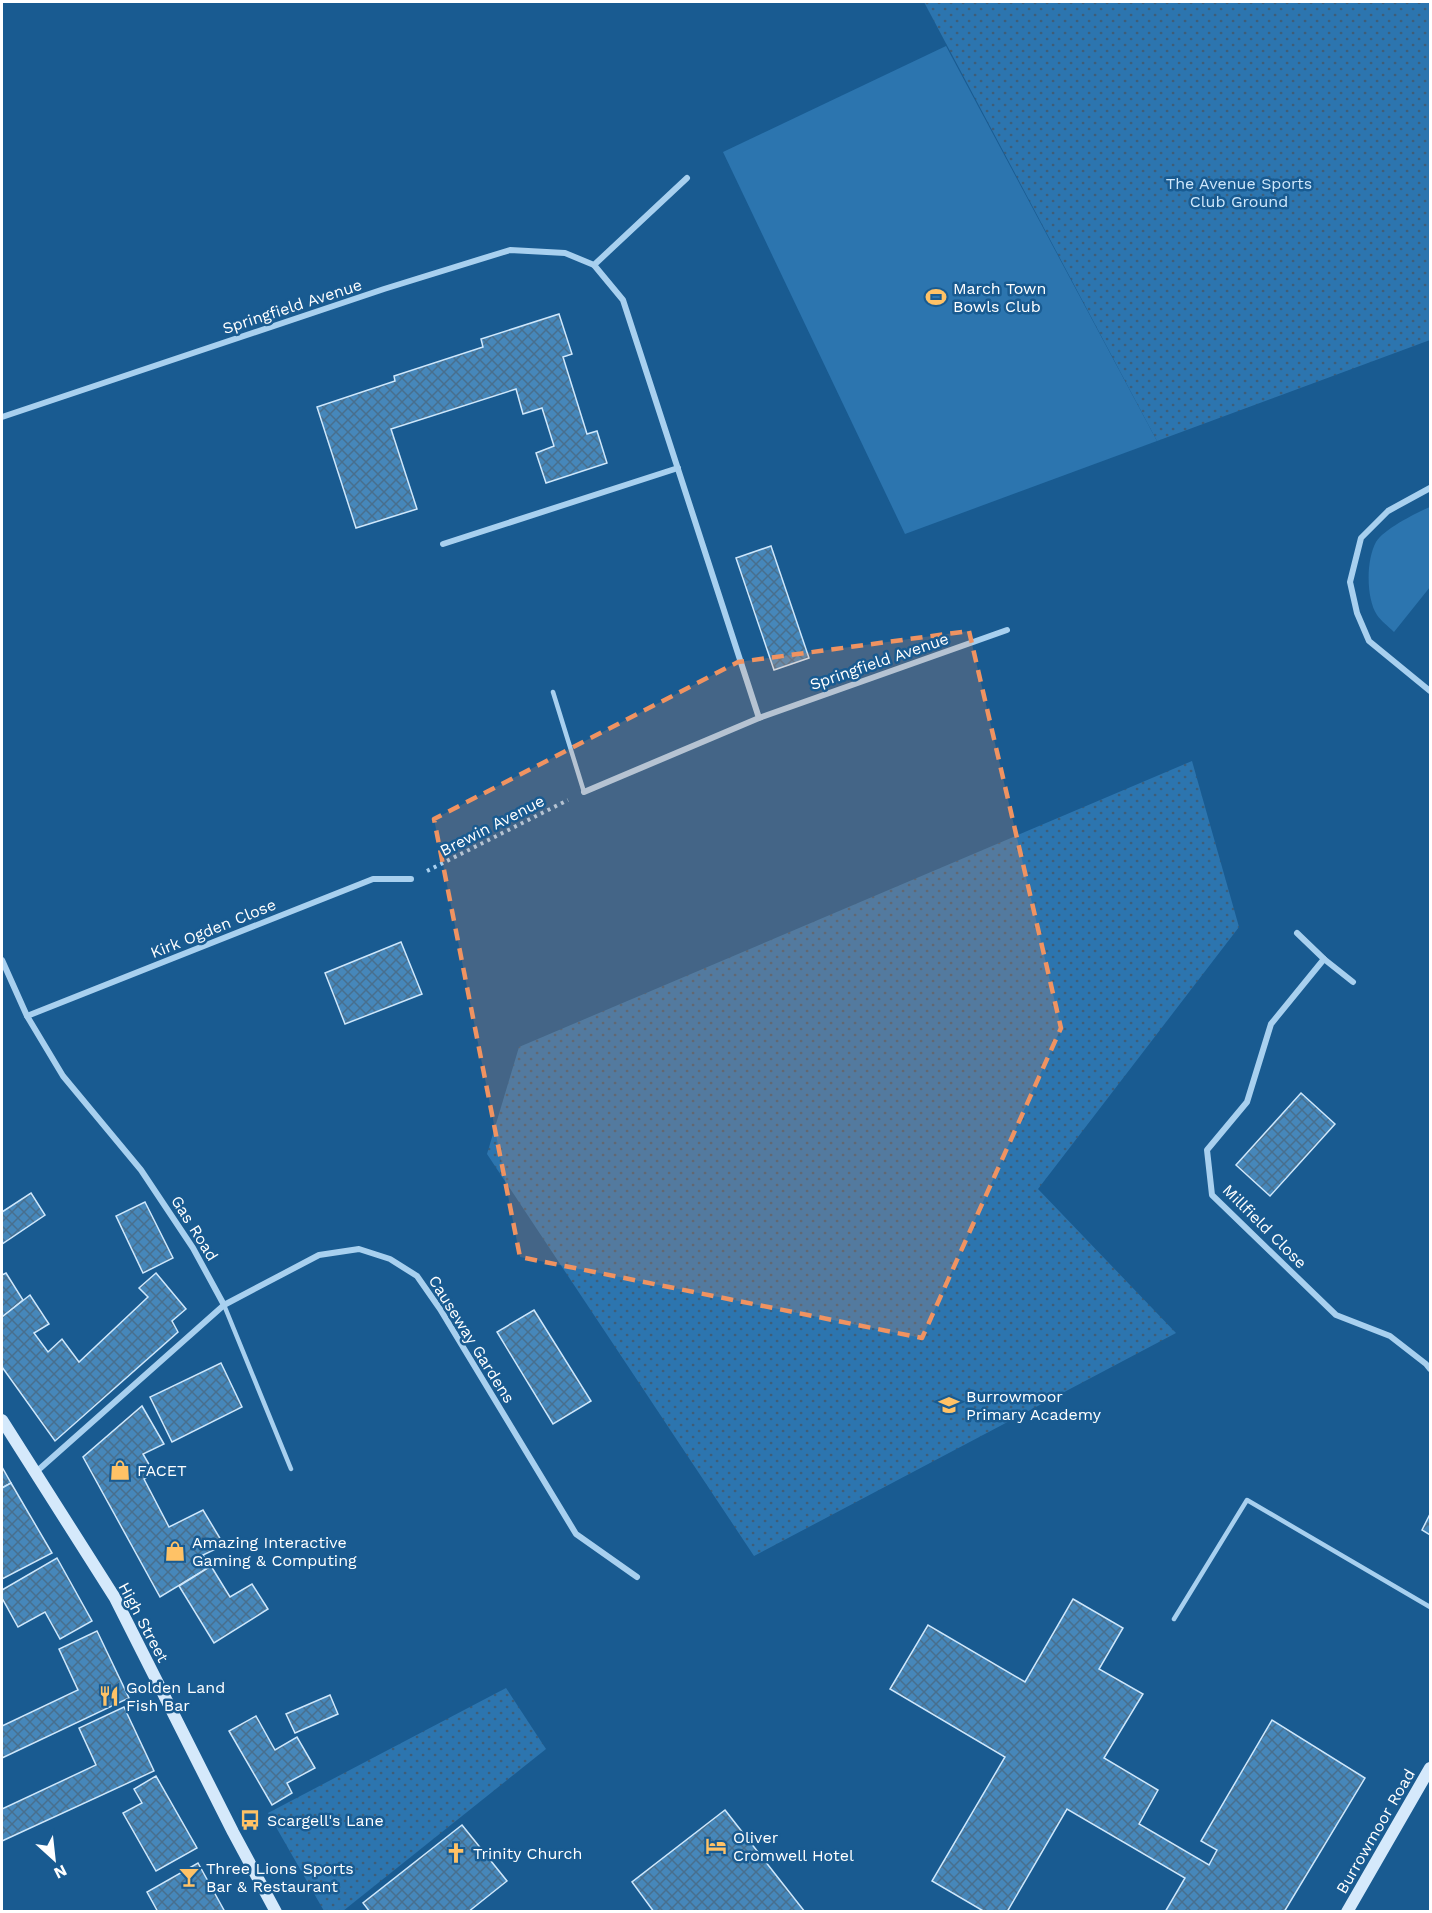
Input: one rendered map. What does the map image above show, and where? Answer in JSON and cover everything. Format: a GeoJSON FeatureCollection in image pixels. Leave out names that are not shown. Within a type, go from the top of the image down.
{"type":"FeatureCollection","features":[{"type":"Feature","properties":{"kind":"main road","name":"High Street"},"geometry":{"type":"LineString","coordinates":[[2,1419],[115,1598],[233,1832],[276,1911]]}},
{"type":"Feature","properties":{"kind":"main road","name":"Burrowmoor Road"},"geometry":{"type":"LineString","coordinates":[[1347,1911],[1431,1768]]}},
{"type":"Feature","properties":{"kind":"street"},"geometry":{"type":"LineString","coordinates":[[594,265],[687,178]]}},
{"type":"Feature","properties":{"kind":"street","name":"Springfield Avenue"},"geometry":{"type":"LineString","coordinates":[[2,417],[510,250],[565,253],[594,265],[623,300],[759,718]]}},
{"type":"Feature","properties":{"kind":"street"},"geometry":{"type":"LineString","coordinates":[[443,544],[678,468]]}},
{"type":"Feature","properties":{"kind":"street"},"geometry":{"type":"LineString","coordinates":[[1431,488],[1388,511],[1361,538],[1350,582],[1357,613],[1369,640],[1431,692]]}},
{"type":"Feature","properties":{"kind":"street","name":"Springfield Avenue"},"geometry":{"type":"LineString","coordinates":[[584,792],[759,718],[1007,630]]}},
{"type":"Feature","properties":{"kind":"street","name":"Kirk Ogden Close"},"geometry":{"type":"LineString","coordinates":[[27,1016],[373,879],[411,879]]}},
{"type":"Feature","properties":{"kind":"street"},"geometry":{"type":"LineString","coordinates":[[1297,933],[1353,982]]}},
{"type":"Feature","properties":{"kind":"street","name":"Millfield Close"},"geometry":{"type":"LineString","coordinates":[[1324,959],[1271,1024],[1247,1102],[1207,1150],[1212,1195],[1336,1315],[1390,1336],[1431,1370]]}},
{"type":"Feature","properties":{"kind":"street","name":"Gas Road"},"geometry":{"type":"LineString","coordinates":[[2,960],[27,1016],[63,1076],[141,1170],[193,1248],[224,1305]]}},
{"type":"Feature","properties":{"kind":"street","name":"Causeway Gardens"},"geometry":{"type":"LineString","coordinates":[[224,1305],[319,1255],[359,1249],[390,1260],[417,1276],[440,1308],[576,1534],[637,1577]]}},
{"type":"Feature","properties":{"kind":"street"},"geometry":{"type":"LineString","coordinates":[[36,1472],[224,1305]]}},
{"type":"Feature","properties":{"kind":"lane"},"geometry":{"type":"LineString","coordinates":[[553,692],[584,792]]}},
{"type":"Feature","properties":{"kind":"lane"},"geometry":{"type":"LineString","coordinates":[[224,1305],[291,1469]]}},
{"type":"Feature","properties":{"kind":"lane"},"geometry":{"type":"LineString","coordinates":[[1174,1619],[1247,1500],[1431,1607]]}},
{"type":"Feature","properties":{"kind":"path","name":"Brewin Avenue"},"geometry":{"type":"LineString","coordinates":[[411,879],[584,792]]}},
{"type":"Feature","properties":{"kind":"highlighted area"},"geometry":{"type":"Polygon","coordinates":[[[969,631],[1061,1028],[922,1338],[520,1257],[434,819],[738,662],[969,631]]]}},
{"type":"Feature","properties":{"kind":"green space","name":"The Avenue Sports Club Ground"},"geometry":{"type":"Polygon","coordinates":[[[924,2],[1430,2],[1430,340],[1157,441],[924,2]]]}},
{"type":"Feature","properties":{"kind":"green space","name":"March Town Bowls Club"},"geometry":{"type":"Polygon","coordinates":[[[946,46],[1157,441],[905,534],[723,152],[946,46]]]}},
{"type":"Feature","properties":{"kind":"green space"},"geometry":{"type":"Polygon","coordinates":[[[1430,507],[1430,587],[1394,632],[1373,608],[1369,589],[1370,559],[1380,537],[1409,517],[1430,507]]]}},
{"type":"Feature","properties":{"kind":"green space"},"geometry":{"type":"Polygon","coordinates":[[[1192,761],[1239,927],[1038,1189],[1176,1333],[754,1556],[487,1154],[519,1047],[1192,761]]]}},
{"type":"Feature","properties":{"kind":"green space"},"geometry":{"type":"Polygon","coordinates":[[[506,1688],[546,1749],[343,1911],[324,1911],[268,1813],[506,1688]]]}},
{"type":"Feature","properties":{"kind":"building"},"geometry":{"type":"Polygon","coordinates":[[[559,314],[572,354],[563,357],[587,434],[597,431],[607,463],[546,483],[536,453],[554,446],[542,408],[523,414],[516,389],[391,429],[417,509],[356,528],[317,407],[395,381],[394,376],[483,347],[481,339],[559,314]]]}},
{"type":"Feature","properties":{"kind":"building"},"geometry":{"type":"Polygon","coordinates":[[[771,546],[809,658],[774,670],[736,558],[771,546]]]}},
{"type":"Feature","properties":{"kind":"building"},"geometry":{"type":"Polygon","coordinates":[[[401,942],[422,994],[345,1024],[325,973],[401,942]]]}},
{"type":"Feature","properties":{"kind":"building"},"geometry":{"type":"Polygon","coordinates":[[[1301,1093],[1335,1124],[1270,1196],[1236,1165],[1301,1093]]]}},
{"type":"Feature","properties":{"kind":"building"},"geometry":{"type":"Polygon","coordinates":[[[31,1193],[45,1215],[2,1244],[2,1212],[31,1193]]]}},
{"type":"Feature","properties":{"kind":"building"},"geometry":{"type":"Polygon","coordinates":[[[145,1202],[173,1258],[143,1273],[116,1216],[145,1202]]]}},
{"type":"Feature","properties":{"kind":"building"},"geometry":{"type":"Polygon","coordinates":[[[6,1273],[23,1300],[2,1317],[2,1275],[6,1273]]]}},
{"type":"Feature","properties":{"kind":"building"},"geometry":{"type":"Polygon","coordinates":[[[156,1273],[186,1309],[172,1321],[178,1332],[55,1441],[2,1367],[2,1317],[30,1295],[49,1324],[34,1333],[48,1352],[62,1339],[79,1362],[148,1297],[139,1288],[156,1273]]]}},
{"type":"Feature","properties":{"kind":"building"},"geometry":{"type":"Polygon","coordinates":[[[534,1310],[591,1401],[553,1424],[497,1332],[534,1310]]]}},
{"type":"Feature","properties":{"kind":"building"},"geometry":{"type":"Polygon","coordinates":[[[221,1363],[242,1407],[172,1442],[150,1397],[221,1363]]]}},
{"type":"Feature","properties":{"kind":"building"},"geometry":{"type":"Polygon","coordinates":[[[142,1406],[164,1444],[143,1454],[154,1473],[144,1479],[169,1527],[203,1510],[224,1545],[203,1555],[211,1566],[160,1597],[83,1457],[142,1406]]]}},
{"type":"Feature","properties":{"kind":"building"},"geometry":{"type":"Polygon","coordinates":[[[2,1467],[11,1483],[2,1488],[2,1467]]]}},
{"type":"Feature","properties":{"kind":"building"},"geometry":{"type":"Polygon","coordinates":[[[11,1483],[52,1553],[2,1579],[2,1488],[11,1483]]]}},
{"type":"Feature","properties":{"kind":"building"},"geometry":{"type":"Polygon","coordinates":[[[1430,1514],[1430,1535],[1422,1530],[1430,1514]]]}},
{"type":"Feature","properties":{"kind":"building"},"geometry":{"type":"Polygon","coordinates":[[[57,1558],[92,1621],[60,1639],[45,1612],[18,1627],[2,1598],[2,1590],[57,1558]]]}},
{"type":"Feature","properties":{"kind":"building"},"geometry":{"type":"Polygon","coordinates":[[[211,1566],[230,1597],[252,1584],[268,1609],[214,1643],[179,1586],[211,1566]]]}},
{"type":"Feature","properties":{"kind":"building"},"geometry":{"type":"Polygon","coordinates":[[[1073,1599],[1123,1628],[1099,1669],[1143,1694],[1104,1758],[1158,1790],[1139,1824],[1209,1865],[1217,1850],[1201,1841],[1272,1720],[1365,1778],[1284,1912],[1165,1912],[1185,1878],[1067,1809],[1007,1912],[985,1912],[932,1881],[1005,1757],[890,1689],[928,1625],[1025,1682],[1073,1599]]]}},
{"type":"Feature","properties":{"kind":"building"},"geometry":{"type":"Polygon","coordinates":[[[97,1631],[129,1698],[2,1758],[2,1726],[78,1690],[59,1649],[97,1631]]]}},
{"type":"Feature","properties":{"kind":"building"},"geometry":{"type":"Polygon","coordinates":[[[330,1695],[338,1714],[295,1733],[286,1714],[330,1695]]]}},
{"type":"Feature","properties":{"kind":"building"},"geometry":{"type":"Polygon","coordinates":[[[124,1707],[154,1771],[2,1841],[2,1809],[96,1765],[79,1728],[124,1707]]]}},
{"type":"Feature","properties":{"kind":"building"},"geometry":{"type":"Polygon","coordinates":[[[256,1716],[275,1750],[297,1737],[315,1768],[287,1783],[292,1793],[272,1805],[229,1731],[256,1716]]]}},
{"type":"Feature","properties":{"kind":"building"},"geometry":{"type":"Polygon","coordinates":[[[156,1776],[197,1848],[156,1871],[123,1813],[142,1803],[134,1789],[156,1776]]]}},
{"type":"Feature","properties":{"kind":"building","name":"Oliver Cromwell Hotel"},"geometry":{"type":"Polygon","coordinates":[[[725,1810],[805,1912],[654,1912],[632,1882],[725,1810]]]}},
{"type":"Feature","properties":{"kind":"building","name":"Trinity Church"},"geometry":{"type":"Polygon","coordinates":[[[462,1825],[507,1881],[468,1912],[370,1912],[363,1903],[462,1825]]]}},
{"type":"Feature","properties":{"kind":"building","name":"Three Lions Sports Bar & Restaurant"},"geometry":{"type":"Polygon","coordinates":[[[198,1863],[225,1912],[158,1912],[147,1892],[198,1863]]]}},
{"type":"Feature","properties":{"kind":"place","name":"March Town Bowls Club"},"geometry":{"type":"Point","coordinates":[936,297]}},
{"type":"Feature","properties":{"kind":"place","name":"Burrowmoor Primary Academy"},"geometry":{"type":"Point","coordinates":[949,1405]}},
{"type":"Feature","properties":{"kind":"place","name":"FACET"},"geometry":{"type":"Point","coordinates":[120,1470]}},
{"type":"Feature","properties":{"kind":"place","name":"Amazing Interactive Gaming & Computing"},"geometry":{"type":"Point","coordinates":[175,1551]}},
{"type":"Feature","properties":{"kind":"place","name":"Golden Land Fish Bar"},"geometry":{"type":"Point","coordinates":[109,1696]}},
{"type":"Feature","properties":{"kind":"place","name":"Scargell's Lane"},"geometry":{"type":"Point","coordinates":[250,1820]}},
{"type":"Feature","properties":{"kind":"place","name":"Oliver Cromwell Hotel"},"geometry":{"type":"Point","coordinates":[716,1846]}},
{"type":"Feature","properties":{"kind":"place","name":"Trinity Church"},"geometry":{"type":"Point","coordinates":[456,1853]}},
{"type":"Feature","properties":{"kind":"place","name":"Three Lions Sports Bar & Restaurant"},"geometry":{"type":"Point","coordinates":[189,1877]}}]}
